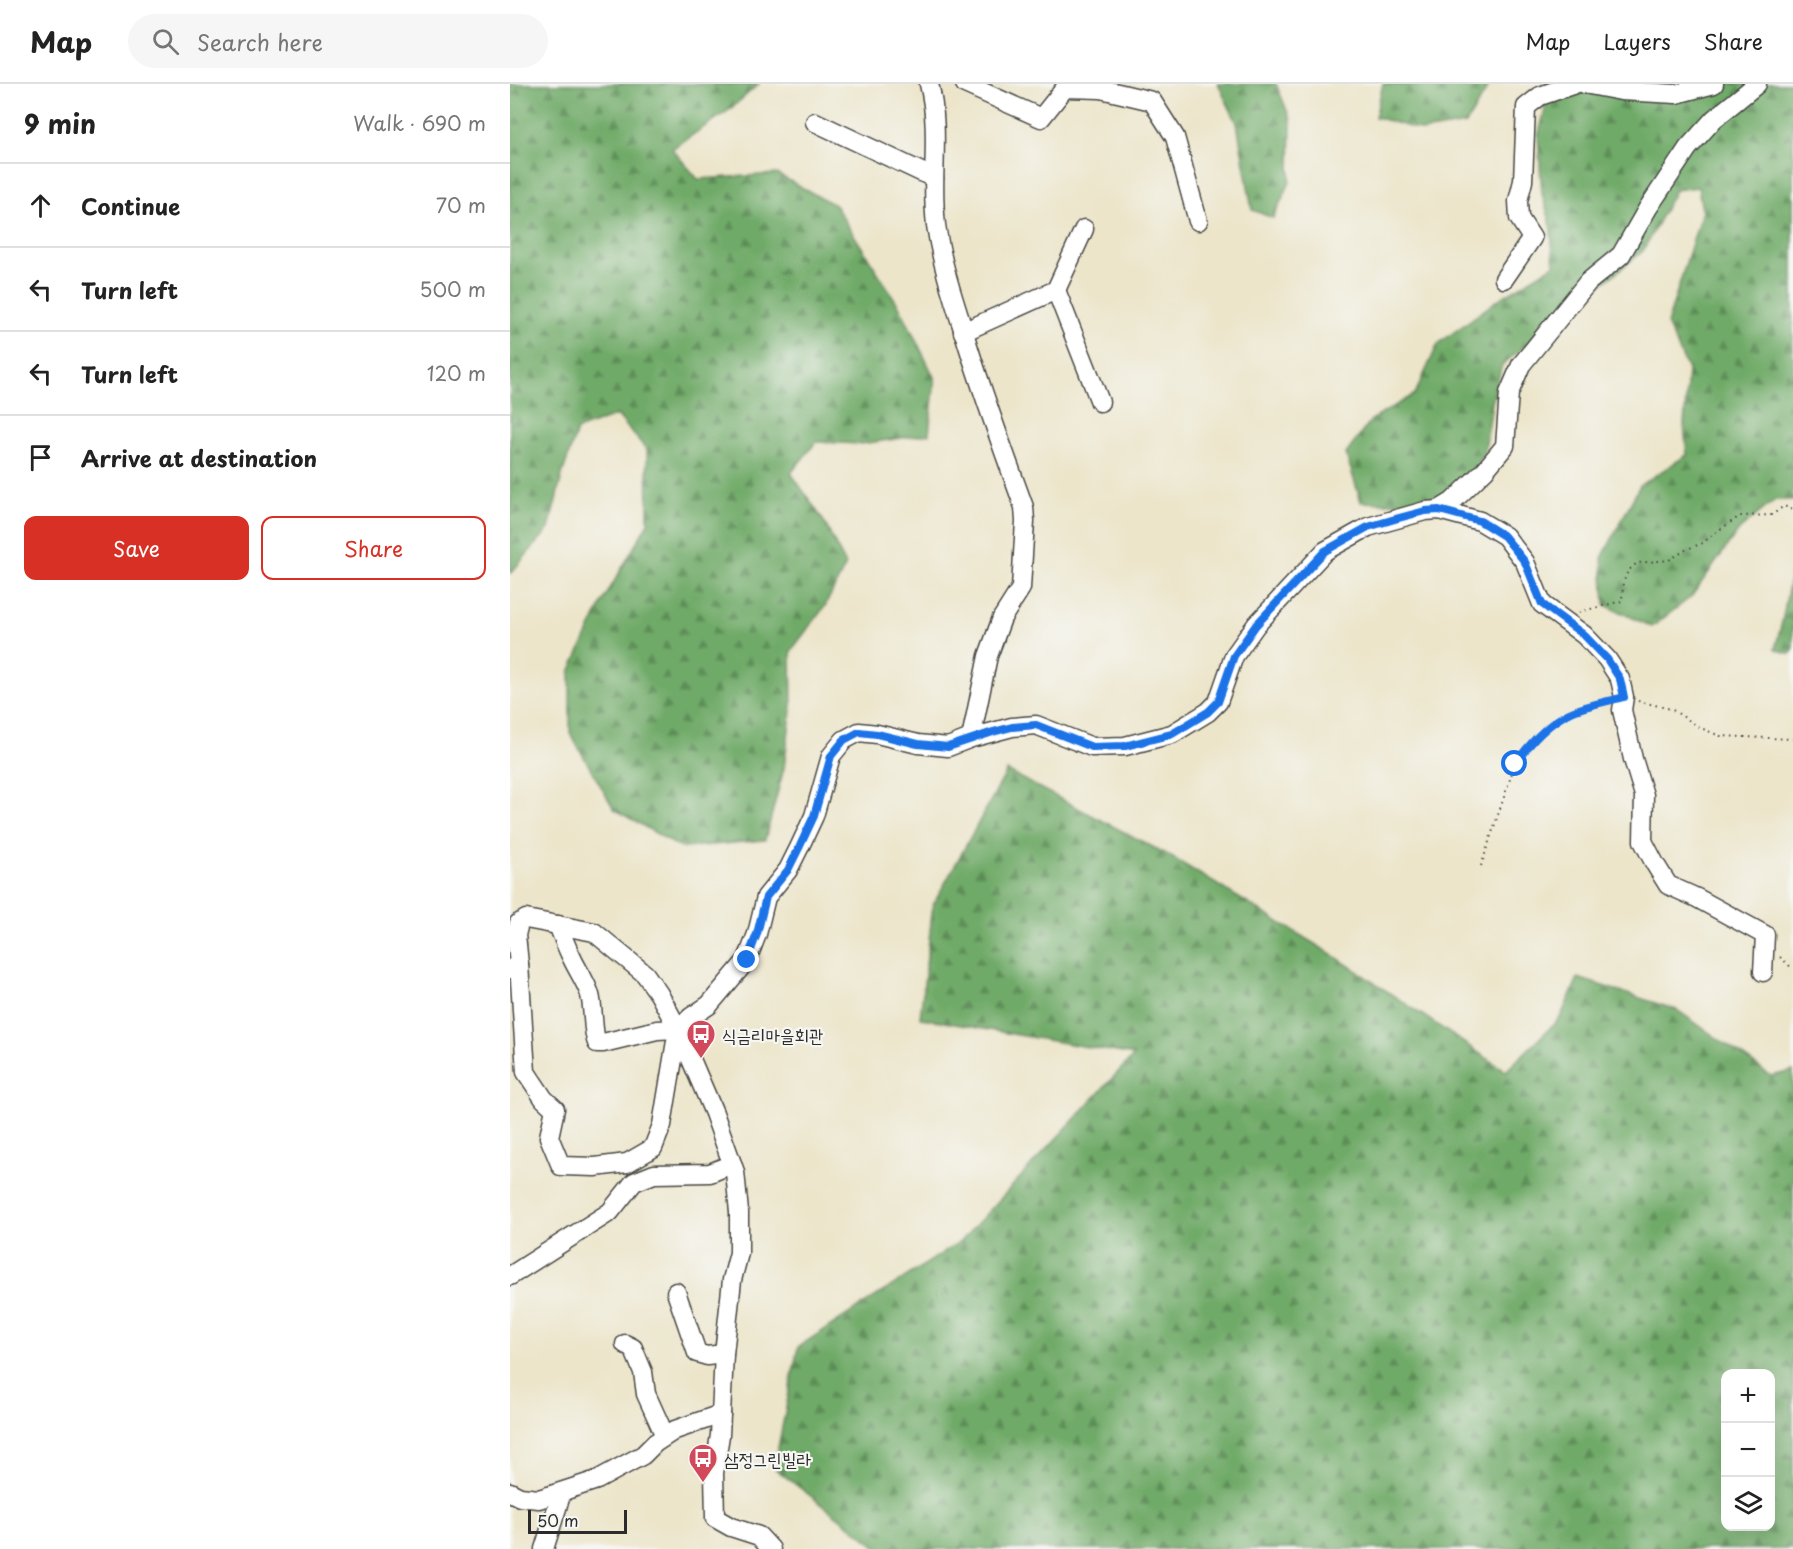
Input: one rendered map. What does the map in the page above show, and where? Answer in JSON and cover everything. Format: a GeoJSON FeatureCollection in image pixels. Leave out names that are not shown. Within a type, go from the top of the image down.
{"type":"FeatureCollection","features":[{"type":"Feature","properties":{"kind":"street"},"geometry":{"type":"LineString","coordinates":[[929,84],[935,144],[936,222],[943,266],[985,401],[1024,507],[1025,521],[1021,588],[1002,618],[988,656],[971,738]]}},
{"type":"Feature","properties":{"kind":"street"},"geometry":{"type":"LineString","coordinates":[[965,84],[1041,118],[1065,88],[1101,89],[1152,101],[1175,137],[1197,221]]}},
{"type":"Feature","properties":{"kind":"street"},"geometry":{"type":"LineString","coordinates":[[1504,279],[1532,238],[1519,218],[1518,201],[1523,181],[1526,107],[1540,96],[1575,84]]}},
{"type":"Feature","properties":{"kind":"street"},"geometry":{"type":"LineString","coordinates":[[1584,84],[1621,91],[1676,94],[1714,84]]}},
{"type":"Feature","properties":{"kind":"street"},"geometry":{"type":"LineString","coordinates":[[1439,510],[1452,502],[1485,470],[1505,446],[1509,393],[1521,365],[1588,282],[1621,255],[1648,208],[1688,148],[1714,118],[1757,84]]}},
{"type":"Feature","properties":{"kind":"street"},"geometry":{"type":"LineString","coordinates":[[815,122],[934,178]]}},
{"type":"Feature","properties":{"kind":"street"},"geometry":{"type":"LineString","coordinates":[[963,332],[1056,290],[1084,229]]}},
{"type":"Feature","properties":{"kind":"street"},"geometry":{"type":"LineString","coordinates":[[1056,290],[1100,402]]}},
{"type":"Feature","properties":{"kind":"street"},"geometry":{"type":"LineString","coordinates":[[771,1549],[759,1536],[731,1527],[715,1518],[714,1473],[720,1435],[724,1354],[732,1280],[739,1253],[739,1212],[735,1172],[714,1113],[678,1029],[645,974],[594,932],[526,919],[519,923],[514,966],[526,1072],[544,1099],[555,1109],[549,1137],[561,1166],[595,1167],[627,1162],[653,1148],[662,1125],[678,1029],[709,1005],[747,960],[757,934],[766,897],[788,870],[799,848],[814,816],[831,756],[844,740],[859,732],[918,744],[948,747],[1012,727],[1036,725],[1092,747],[1125,746],[1172,734],[1208,712],[1218,702],[1234,656],[1256,625],[1325,551],[1368,527],[1425,511],[1439,510],[1480,521],[1504,536],[1525,562],[1542,604],[1584,635],[1607,659],[1620,679],[1624,697],[1622,710],[1644,795],[1643,841],[1668,885],[1705,902],[1765,935],[1763,972]]}},
{"type":"Feature","properties":{"kind":"street"},"geometry":{"type":"LineString","coordinates":[[558,925],[572,958],[584,978],[590,996],[597,1042],[603,1043],[657,1030],[678,1029]]}},
{"type":"Feature","properties":{"kind":"street"},"geometry":{"type":"LineString","coordinates":[[510,1276],[610,1212],[634,1182],[654,1174],[710,1173],[732,1164]]}},
{"type":"Feature","properties":{"kind":"street"},"geometry":{"type":"LineString","coordinates":[[676,1292],[697,1353],[707,1356],[724,1354]]}},
{"type":"Feature","properties":{"kind":"street"},"geometry":{"type":"LineString","coordinates":[[624,1344],[633,1348],[636,1354],[643,1372],[646,1394],[665,1436]]}},
{"type":"Feature","properties":{"kind":"street"},"geometry":{"type":"LineString","coordinates":[[510,1492],[520,1497],[539,1499],[597,1480],[643,1455],[655,1443],[675,1430],[721,1414]]}},
{"type":"Feature","properties":{"kind":"street"},"geometry":{"type":"LineString","coordinates":[[544,1549],[562,1492]]}},
{"type":"Feature","properties":{"kind":"path"},"geometry":{"type":"LineString","coordinates":[[1551,610],[1572,613],[1622,601],[1623,583],[1628,571],[1637,563],[1669,560],[1702,543],[1740,516],[1772,515],[1784,506],[1793,510]]}},
{"type":"Feature","properties":{"kind":"path"},"geometry":{"type":"LineString","coordinates":[[1481,866],[1515,764],[1529,745],[1547,728],[1569,713],[1624,697],[1671,709],[1701,728],[1720,736],[1793,739]]}},
{"type":"Feature","properties":{"kind":"green space"},"geometry":{"type":"Polygon","coordinates":[[[510,84],[759,84],[728,111],[672,149],[698,179],[777,174],[835,205],[901,309],[935,379],[929,434],[861,444],[816,442],[791,473],[823,520],[846,565],[825,606],[791,651],[792,706],[784,768],[765,840],[681,848],[614,809],[570,733],[570,672],[604,599],[648,523],[647,450],[617,415],[577,430],[562,475],[549,529],[510,574],[510,84]]]}},
{"type":"Feature","properties":{"kind":"green space"},"geometry":{"type":"Polygon","coordinates":[[[1218,84],[1276,84],[1291,120],[1290,182],[1273,218],[1252,210],[1237,123],[1218,84]]]}},
{"type":"Feature","properties":{"kind":"green space"},"geometry":{"type":"Polygon","coordinates":[[[1383,84],[1490,84],[1466,124],[1423,131],[1375,117],[1383,84]]]}},
{"type":"Feature","properties":{"kind":"green space"},"geometry":{"type":"Polygon","coordinates":[[[1544,84],[1793,84],[1793,500],[1775,500],[1739,530],[1691,597],[1652,627],[1605,605],[1602,558],[1640,485],[1687,455],[1684,425],[1688,370],[1667,324],[1702,211],[1698,187],[1675,190],[1643,251],[1502,365],[1492,403],[1485,451],[1463,488],[1441,501],[1361,502],[1346,454],[1371,420],[1415,394],[1438,344],[1496,301],[1554,265],[1550,221],[1542,194],[1538,136],[1550,91],[1544,84]]]}},
{"type":"Feature","properties":{"kind":"green space"},"geometry":{"type":"Polygon","coordinates":[[[1793,562],[1793,651],[1790,654],[1775,649],[1793,562]]]}},
{"type":"Feature","properties":{"kind":"green space"},"geometry":{"type":"Polygon","coordinates":[[[1007,771],[1170,856],[1333,955],[1506,1071],[1560,1018],[1578,978],[1677,1010],[1771,1076],[1793,1071],[1793,1549],[880,1549],[774,1468],[798,1347],[961,1241],[1134,1055],[920,1018],[933,905],[1007,771]]]}},
{"type":"Feature","properties":{"kind":"place","name":"식금리마을회관"},"geometry":{"type":"Point","coordinates":[701,1060]}},
{"type":"Feature","properties":{"kind":"place","name":"삼정그린빌라"},"geometry":{"type":"Point","coordinates":[703,1484]}},
{"type":"Feature","properties":{"kind":"route"},"geometry":{"type":"LineString","coordinates":[[747,960],[757,934],[766,897],[788,870],[799,848],[814,816],[831,756],[844,740],[859,732],[918,744],[948,747],[1012,727],[1036,725],[1092,747],[1125,746],[1172,734],[1208,712],[1218,702],[1234,656],[1256,625],[1325,551],[1368,527],[1425,511],[1439,510],[1480,521],[1504,536],[1525,562],[1542,604],[1584,635],[1607,659],[1620,679],[1624,697],[1569,713],[1547,728],[1529,745],[1515,764]]}}]}
